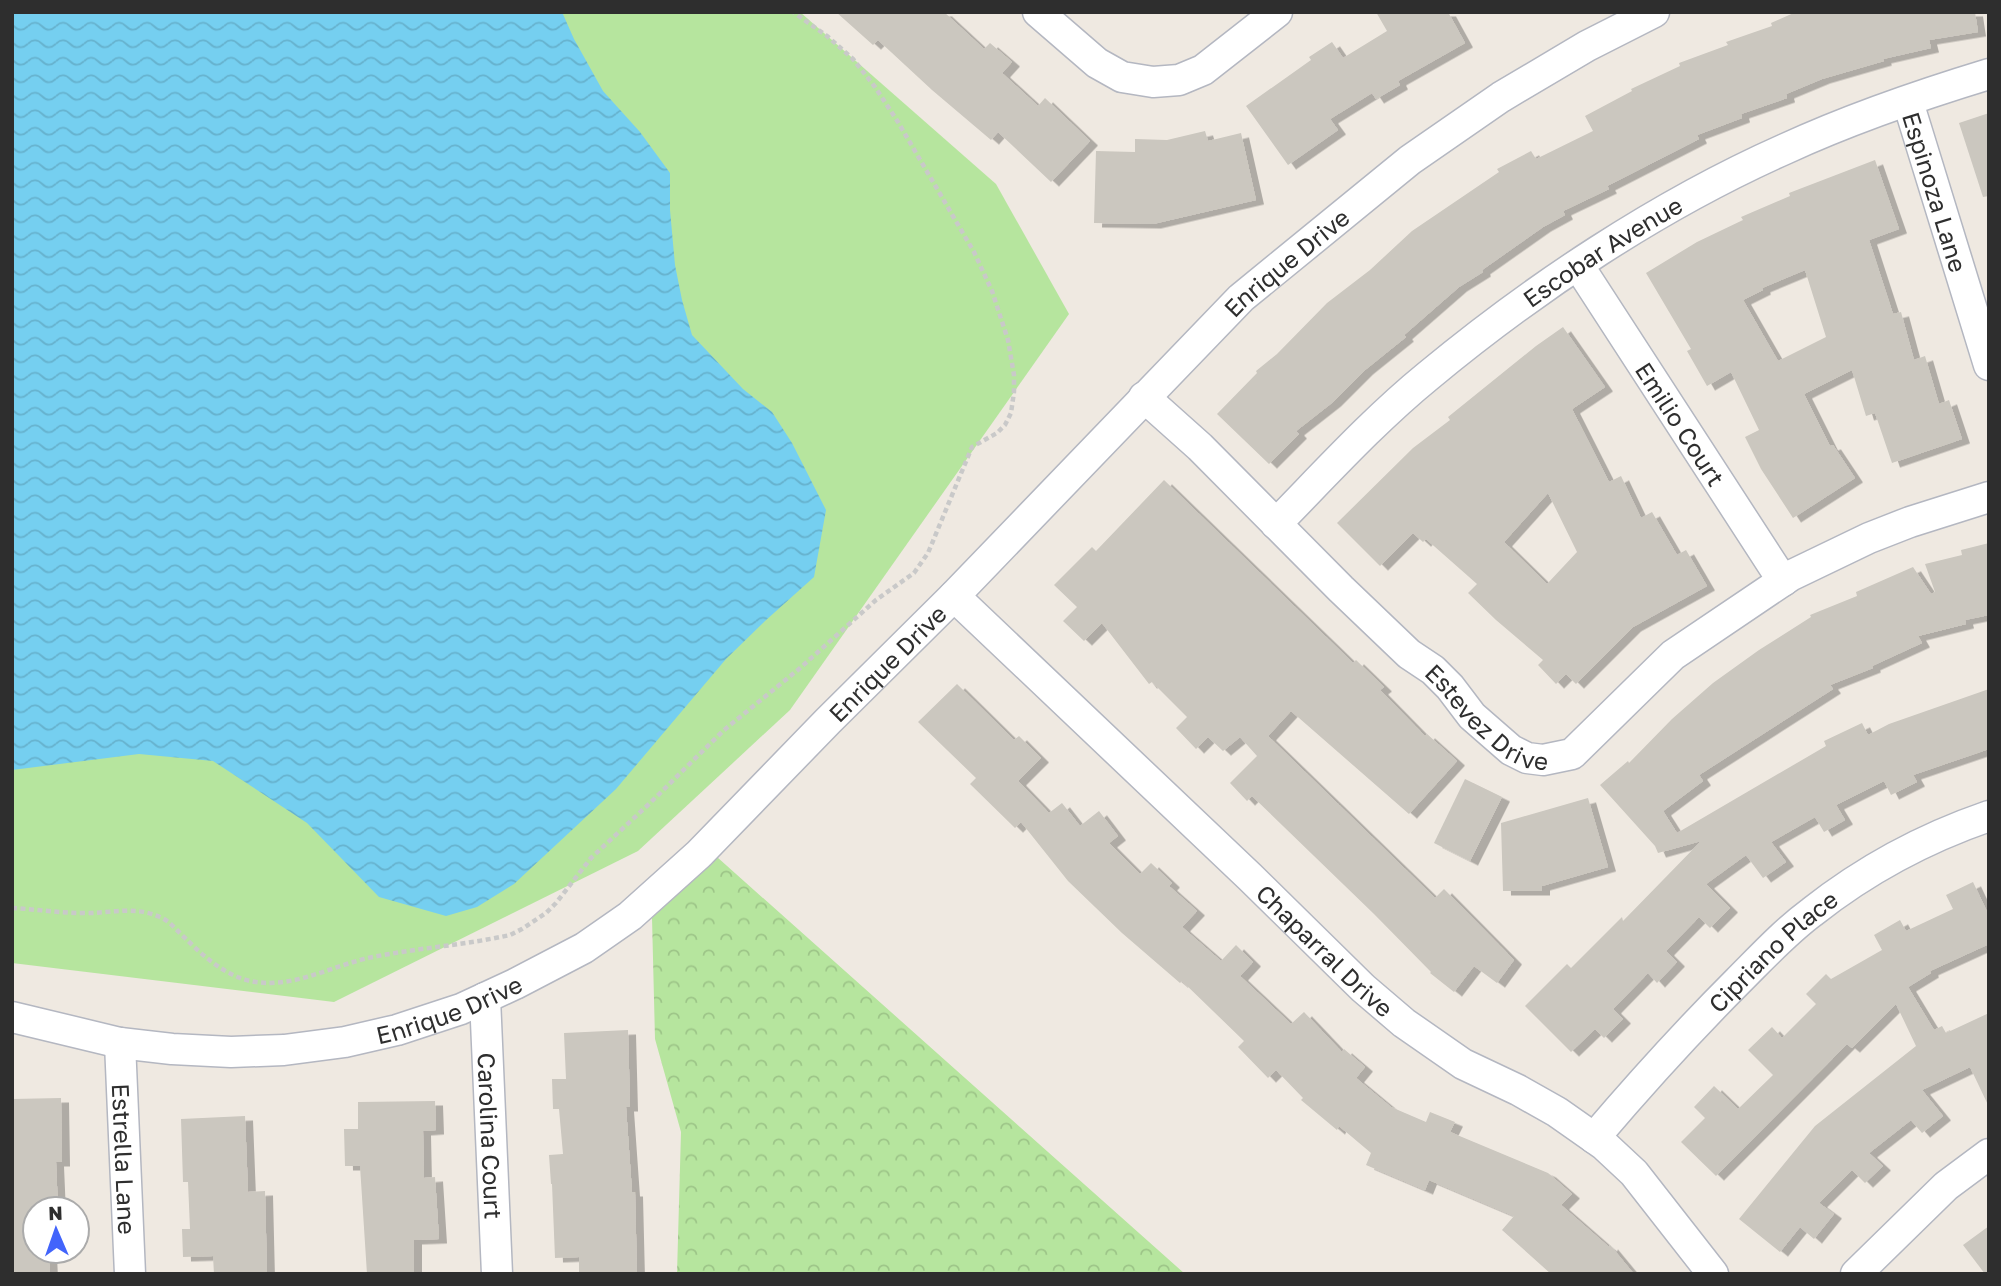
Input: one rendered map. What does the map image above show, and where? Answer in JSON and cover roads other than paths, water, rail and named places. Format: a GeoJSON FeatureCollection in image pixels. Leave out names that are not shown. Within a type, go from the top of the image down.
{"type":"FeatureCollection","features":[{"type":"Feature","properties":{"kind":"street"},"geometry":{"type":"LineString","coordinates":[[1038,12],[1097,63],[1122,77],[1153,82],[1179,80],[1203,70],[1277,12]]}},
{"type":"Feature","properties":{"kind":"street","name":"Enrique Drive"},"geometry":{"type":"LineString","coordinates":[[12,1017],[120,1043],[232,1052],[284,1050],[345,1042],[397,1030],[461,1009],[584,948],[631,916],[699,854],[954,596],[1241,298],[1410,160],[1512,91],[1587,46],[1654,12]]}},
{"type":"Feature","properties":{"kind":"street","name":"Escobar Avenue"},"geometry":{"type":"LineString","coordinates":[[1276,524],[1426,377],[1504,317],[1656,215],[1784,149],[1834,128],[1989,74]]}},
{"type":"Feature","properties":{"kind":"street","name":"Espinoza Lane"},"geometry":{"type":"LineString","coordinates":[[1908,102],[1989,365]]}},
{"type":"Feature","properties":{"kind":"street","name":"Emilio Court"},"geometry":{"type":"LineString","coordinates":[[1578,265],[1783,581]]}},
{"type":"Feature","properties":{"kind":"street","name":"Estevez Drive"},"geometry":{"type":"LineString","coordinates":[[1144,397],[1200,447],[1399,645],[1433,670],[1472,716],[1511,750],[1527,758],[1543,760],[1572,754],[1673,655],[1783,581],[1869,538],[1989,497]]}},
{"type":"Feature","properties":{"kind":"street","name":"Chaparral Drive"},"geometry":{"type":"LineString","coordinates":[[954,596],[1363,988],[1404,1023],[1463,1064],[1518,1090],[1604,1144],[1634,1173],[1713,1274]]}},
{"type":"Feature","properties":{"kind":"street","name":"Cipriano Place"},"geometry":{"type":"LineString","coordinates":[[1594,1138],[1634,1090],[1717,1002],[1811,912],[1895,857],[1954,828],[1989,816]]}},
{"type":"Feature","properties":{"kind":"street","name":"Carolina Court"},"geometry":{"type":"LineString","coordinates":[[485,998],[496,1274]]}},
{"type":"Feature","properties":{"kind":"street","name":"Estrella Lane"},"geometry":{"type":"LineString","coordinates":[[120,1043],[130,1274]]}},
{"type":"Feature","properties":{"kind":"street"},"geometry":{"type":"LineString","coordinates":[[1856,1274],[1946,1186],[1989,1154]]}},
{"type":"Feature","properties":{"kind":"water"},"geometry":{"type":"Polygon","coordinates":[[[12,12],[562,12],[603,91],[640,132],[670,173],[675,265],[692,335],[743,389],[772,412],[792,443],[826,510],[814,577],[726,659],[616,789],[514,884],[477,907],[446,916],[379,897],[307,823],[213,761],[139,754],[12,770],[12,12]]]}}]}
